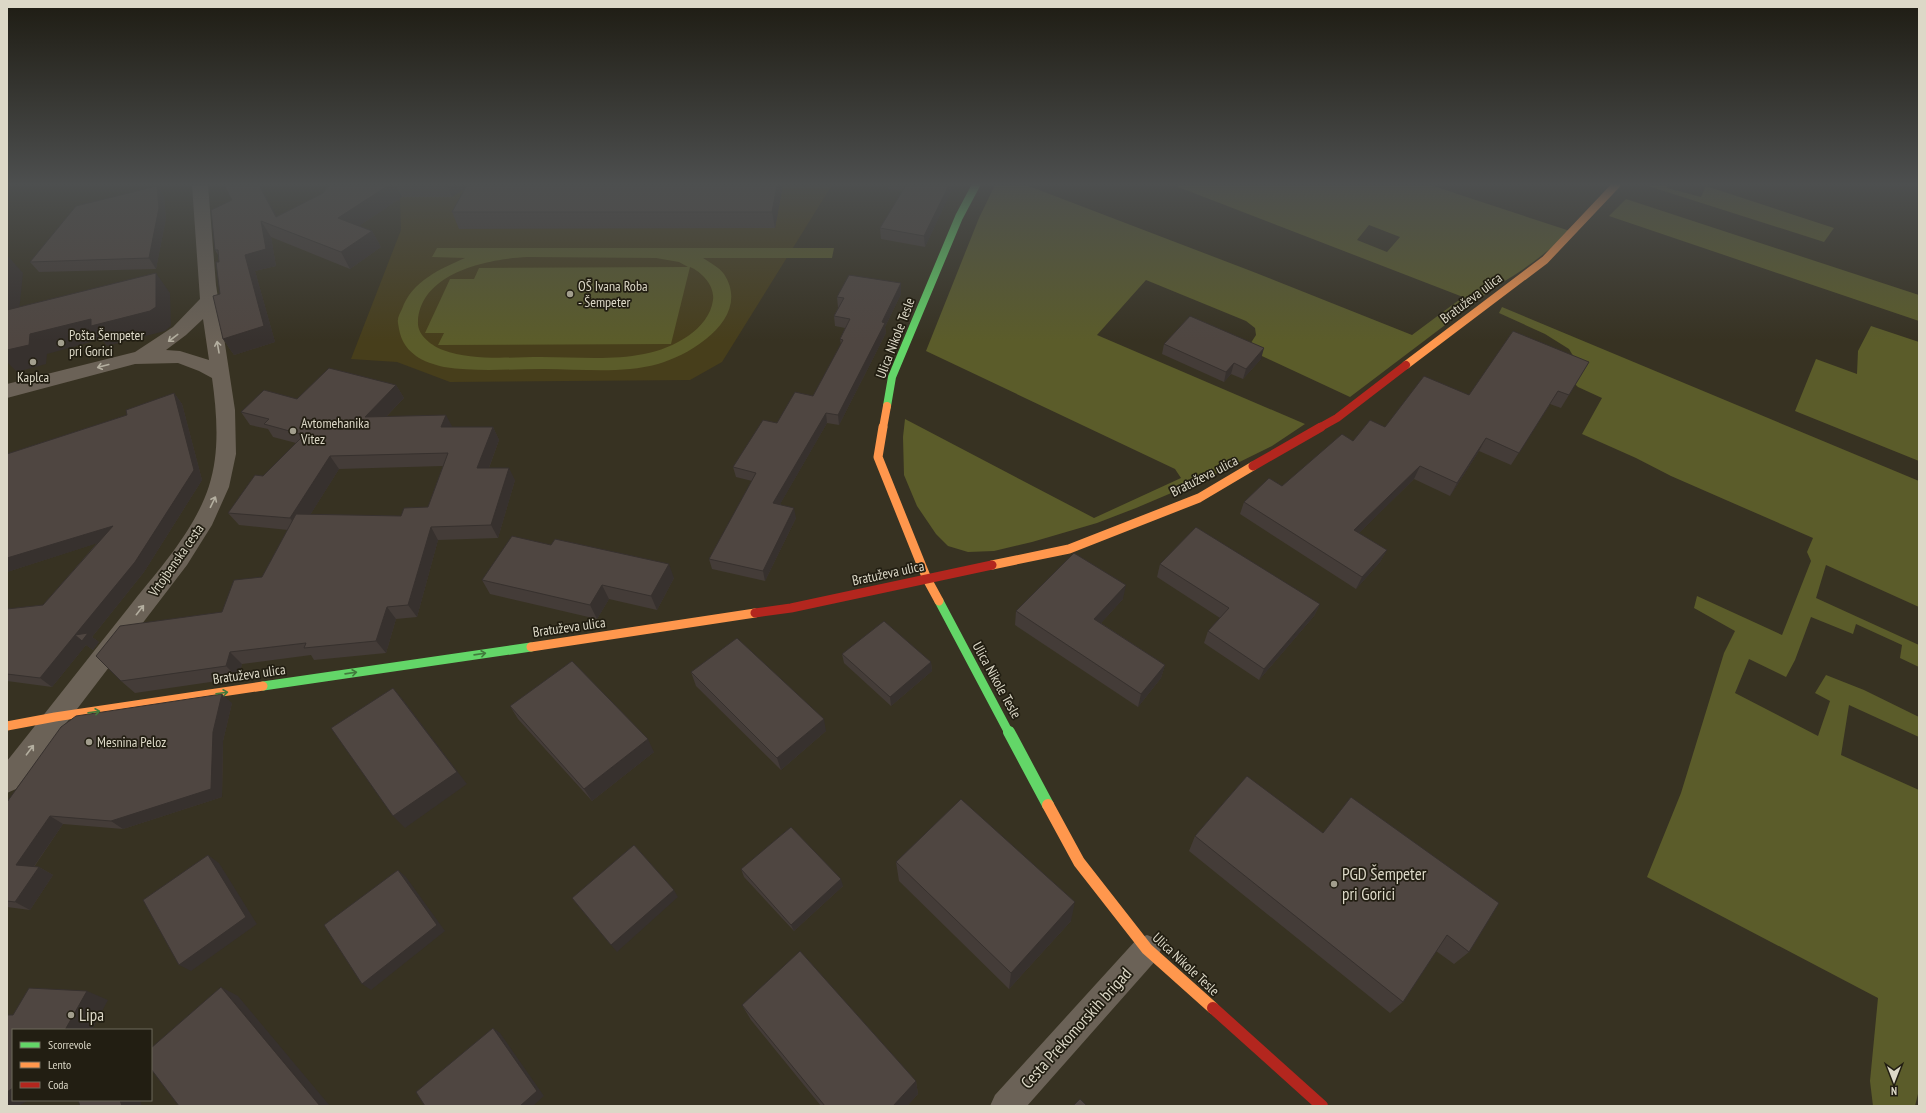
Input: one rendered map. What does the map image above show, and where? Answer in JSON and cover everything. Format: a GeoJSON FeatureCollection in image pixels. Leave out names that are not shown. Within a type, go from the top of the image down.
{"type":"FeatureCollection","features":[{"type":"Feature","properties":{"kind":"street","name":"Vrtojbenska cesta"},"geometry":{"type":"LineString","coordinates":[[7,782],[179,559],[200,526],[215,498],[222,477],[226,450],[220,363],[209,300],[204,237]]}},
{"type":"Feature","properties":{"kind":"street","name":"Ulica Nikole Tesle"},"geometry":{"type":"LineString","coordinates":[[951,237],[892,377],[878,456],[927,579],[1079,862],[1147,949],[1322,1106]]}},
{"type":"Feature","properties":{"kind":"street","name":"Bratuževa ulica"},"geometry":{"type":"LineString","coordinates":[[55,718],[791,608],[1070,548],[1199,498],[1336,418],[1545,260],[1567,237]]}},
{"type":"Feature","properties":{"kind":"street"},"geometry":{"type":"LineString","coordinates":[[7,391],[135,358],[163,345],[176,336],[192,321],[209,300]]}},
{"type":"Feature","properties":{"kind":"street"},"geometry":{"type":"LineString","coordinates":[[135,358],[164,356],[180,357],[206,366],[221,375]]}},
{"type":"Feature","properties":{"kind":"street"},"geometry":{"type":"LineString","coordinates":[[7,726],[55,718]]}},
{"type":"Feature","properties":{"kind":"street","name":"Cesta Prekomorskih brigad"},"geometry":{"type":"LineString","coordinates":[[1006,1106],[1147,949]]}},
{"type":"Feature","properties":{"kind":"shaded area","name":"OŠ Ivana Roba - Šempeter"},"geometry":{"type":"Polygon","coordinates":[[[398,237],[800,237],[722,362],[690,380],[450,382],[397,362],[351,359],[398,237]]]}},
{"type":"Feature","properties":{"kind":"shaded area"},"geometry":{"type":"Polygon","coordinates":[[[971,237],[1162,237],[1412,335],[1463,297],[1307,237],[1359,237],[1357,240],[1387,252],[1400,237],[1563,237],[1536,260],[1498,285],[1350,397],[1247,349],[1256,335],[1255,328],[1246,321],[1146,280],[1097,335],[1305,424],[1272,446],[1209,477],[1136,508],[1097,523],[1032,542],[994,551],[968,552],[948,546],[936,534],[917,506],[904,475],[903,437],[905,419],[1094,518],[1181,478],[1175,469],[926,351],[971,237]]]}},
{"type":"Feature","properties":{"kind":"shaded area"},"geometry":{"type":"Polygon","coordinates":[[[1671,237],[1742,237],[1919,295],[1919,321],[1671,237]]]}},
{"type":"Feature","properties":{"kind":"shaded area"},"geometry":{"type":"Polygon","coordinates":[[[1808,237],[1828,237],[1824,242],[1808,237]]]}},
{"type":"Feature","properties":{"kind":"shaded area"},"geometry":{"type":"Polygon","coordinates":[[[437,248],[834,248],[832,258],[703,258],[722,271],[731,290],[730,305],[725,319],[715,331],[687,352],[658,364],[616,370],[456,369],[429,363],[419,358],[408,349],[401,338],[398,317],[407,299],[420,283],[446,267],[465,258],[432,257],[437,248]],[[527,257],[493,261],[475,266],[458,272],[443,280],[430,291],[422,305],[418,327],[423,336],[430,343],[443,350],[466,356],[504,358],[598,358],[654,352],[672,345],[688,336],[701,325],[708,316],[713,300],[712,290],[707,280],[695,269],[690,267],[671,344],[438,345],[444,333],[425,333],[450,279],[474,279],[479,268],[688,267],[679,262],[656,258],[527,257]]]}},
{"type":"Feature","properties":{"kind":"shaded area"},"geometry":{"type":"Polygon","coordinates":[[[1502,307],[1919,481],[1919,607],[1826,565],[1816,598],[1919,645],[1919,667],[1900,658],[1902,645],[1856,624],[1853,634],[1811,617],[1795,660],[1786,677],[1749,659],[1735,693],[1818,736],[1830,701],[1815,693],[1826,675],[1864,690],[1919,717],[1919,737],[1849,705],[1841,755],[1919,790],[1919,1090],[1915,1106],[1873,1106],[1870,1081],[1878,998],[1647,877],[1681,793],[1724,653],[1735,631],[1694,608],[1697,596],[1782,635],[1811,561],[1807,552],[1813,538],[1671,476],[1636,458],[1582,434],[1602,398],[1578,387],[1571,380],[1578,364],[1569,349],[1545,334],[1499,313],[1502,307]]]}},
{"type":"Feature","properties":{"kind":"shaded area"},"geometry":{"type":"Polygon","coordinates":[[[1871,326],[1919,342],[1919,461],[1795,411],[1816,359],[1857,374],[1858,351],[1871,326]]]}},
{"type":"Feature","properties":{"kind":"building"},"geometry":{"type":"Polygon","coordinates":[[[51,237],[153,237],[149,258],[30,262],[51,237]]]}},
{"type":"Feature","properties":{"kind":"building"},"geometry":{"type":"Polygon","coordinates":[[[214,237],[264,237],[266,249],[245,255],[264,326],[223,339],[213,296],[220,294],[216,262],[219,262],[218,250],[215,250],[214,237]]]}},
{"type":"Feature","properties":{"kind":"building"},"geometry":{"type":"Polygon","coordinates":[[[302,237],[363,237],[341,252],[302,237]]]}},
{"type":"Feature","properties":{"kind":"building"},"geometry":{"type":"Polygon","coordinates":[[[156,273],[156,307],[150,311],[91,326],[91,319],[30,334],[29,345],[7,350],[7,310],[156,273]]]}},
{"type":"Feature","properties":{"kind":"building"},"geometry":{"type":"Polygon","coordinates":[[[849,275],[901,283],[882,322],[885,323],[838,415],[826,413],[773,503],[794,508],[763,571],[709,559],[756,473],[733,467],[763,420],[777,423],[795,392],[813,396],[843,340],[840,339],[850,319],[834,316],[844,298],[837,297],[849,275]]]}},
{"type":"Feature","properties":{"kind":"building"},"geometry":{"type":"Polygon","coordinates":[[[1190,316],[1264,348],[1246,369],[1234,363],[1226,372],[1164,344],[1190,316]]]}},
{"type":"Feature","properties":{"kind":"building"},"geometry":{"type":"Polygon","coordinates":[[[1513,331],[1589,362],[1569,395],[1558,391],[1519,453],[1486,438],[1457,483],[1420,466],[1354,530],[1387,550],[1362,577],[1244,502],[1269,478],[1282,486],[1342,434],[1353,441],[1370,420],[1385,427],[1424,376],[1469,395],[1513,331]]]}},
{"type":"Feature","properties":{"kind":"building"},"geometry":{"type":"Polygon","coordinates":[[[329,368],[396,385],[365,417],[446,415],[441,427],[493,427],[477,468],[509,468],[491,525],[431,527],[408,605],[387,607],[376,641],[304,648],[306,643],[230,652],[226,666],[121,681],[96,656],[120,626],[222,612],[234,580],[262,577],[296,514],[401,516],[404,508],[428,507],[448,453],[330,456],[290,518],[228,513],[255,475],[263,476],[304,435],[264,424],[269,419],[241,412],[264,390],[297,399],[329,368]]]}},
{"type":"Feature","properties":{"kind":"building"},"geometry":{"type":"Polygon","coordinates":[[[174,393],[194,470],[135,562],[40,678],[7,674],[7,609],[43,605],[113,526],[7,558],[7,454],[127,415],[126,410],[174,393]]]}},
{"type":"Feature","properties":{"kind":"building"},"geometry":{"type":"Polygon","coordinates":[[[1196,527],[1320,604],[1264,669],[1208,631],[1229,608],[1160,564],[1196,527]]]}},
{"type":"Feature","properties":{"kind":"building"},"geometry":{"type":"Polygon","coordinates":[[[512,536],[551,545],[555,539],[669,564],[651,596],[602,585],[590,605],[482,580],[512,536]]]}},
{"type":"Feature","properties":{"kind":"building"},"geometry":{"type":"Polygon","coordinates":[[[1074,553],[1126,585],[1094,619],[1165,665],[1141,694],[1016,611],[1074,553]]]}},
{"type":"Feature","properties":{"kind":"building"},"geometry":{"type":"Polygon","coordinates":[[[884,621],[931,662],[890,697],[842,654],[884,621]]]}},
{"type":"Feature","properties":{"kind":"building"},"geometry":{"type":"Polygon","coordinates":[[[88,633],[82,641],[75,635],[88,633]]]}},
{"type":"Feature","properties":{"kind":"building"},"geometry":{"type":"Polygon","coordinates":[[[737,638],[824,719],[777,758],[691,672],[737,638]]]}},
{"type":"Feature","properties":{"kind":"building"},"geometry":{"type":"Polygon","coordinates":[[[572,661],[648,739],[584,789],[510,706],[572,661]]]}},
{"type":"Feature","properties":{"kind":"building"},"geometry":{"type":"Polygon","coordinates":[[[393,688],[457,772],[393,816],[331,728],[393,688]]]}},
{"type":"Feature","properties":{"kind":"building"},"geometry":{"type":"Polygon","coordinates":[[[222,694],[213,732],[211,789],[111,821],[50,816],[16,865],[39,867],[15,902],[7,901],[7,802],[61,727],[76,716],[222,694]]]}},
{"type":"Feature","properties":{"kind":"building","name":"PGD Šempeter pri Gorici"},"geometry":{"type":"Polygon","coordinates":[[[1247,776],[1323,833],[1351,797],[1499,903],[1469,952],[1447,935],[1403,1002],[1195,836],[1247,776]]]}},
{"type":"Feature","properties":{"kind":"building"},"geometry":{"type":"Polygon","coordinates":[[[961,799],[1075,902],[1011,973],[896,862],[961,799]]]}},
{"type":"Feature","properties":{"kind":"building"},"geometry":{"type":"Polygon","coordinates":[[[791,827],[841,879],[791,925],[741,869],[791,827]]]}},
{"type":"Feature","properties":{"kind":"building"},"geometry":{"type":"Polygon","coordinates":[[[634,845],[674,890],[611,945],[572,898],[634,845]]]}},
{"type":"Feature","properties":{"kind":"building"},"geometry":{"type":"Polygon","coordinates":[[[208,855],[246,917],[179,965],[143,900],[208,855]]]}},
{"type":"Feature","properties":{"kind":"building"},"geometry":{"type":"Polygon","coordinates":[[[398,870],[437,925],[362,984],[324,925],[398,870]]]}},
{"type":"Feature","properties":{"kind":"building"},"geometry":{"type":"Polygon","coordinates":[[[800,951],[916,1081],[893,1106],[825,1106],[742,1005],[800,951]]]}},
{"type":"Feature","properties":{"kind":"building"},"geometry":{"type":"Polygon","coordinates":[[[221,987],[320,1106],[179,1106],[152,1070],[152,1047],[221,987]]]}},
{"type":"Feature","properties":{"kind":"building"},"geometry":{"type":"Polygon","coordinates":[[[29,988],[87,991],[66,1029],[12,1029],[12,1089],[7,1092],[7,1015],[13,1015],[29,988]]]}},
{"type":"Feature","properties":{"kind":"building"},"geometry":{"type":"Polygon","coordinates":[[[493,1028],[537,1091],[520,1106],[425,1106],[416,1092],[493,1028]]]}},
{"type":"Feature","properties":{"kind":"building"},"geometry":{"type":"Polygon","coordinates":[[[1080,1099],[1087,1106],[1073,1106],[1080,1099]]]}},
{"type":"Feature","properties":{"kind":"building"},"geometry":{"type":"Polygon","coordinates":[[[78,1101],[120,1101],[122,1106],[80,1106],[78,1101]]]}},
{"type":"Feature","properties":{"kind":"traffic: fast"},"geometry":{"type":"LineString","coordinates":[[887,406],[892,377],[951,237]]}},
{"type":"Feature","properties":{"kind":"traffic: fast"},"geometry":{"type":"LineString","coordinates":[[939,601],[1048,805]]}},
{"type":"Feature","properties":{"kind":"traffic: fast"},"geometry":{"type":"LineString","coordinates":[[263,686],[531,647]]}},
{"type":"Feature","properties":{"kind":"traffic: slow"},"geometry":{"type":"LineString","coordinates":[[1406,365],[1545,260],[1567,237]]}},
{"type":"Feature","properties":{"kind":"traffic: slow"},"geometry":{"type":"LineString","coordinates":[[887,406],[878,457],[927,579],[939,601]]}},
{"type":"Feature","properties":{"kind":"traffic: slow"},"geometry":{"type":"LineString","coordinates":[[992,565],[1069,549],[1199,498],[1253,466]]}},
{"type":"Feature","properties":{"kind":"traffic: slow"},"geometry":{"type":"LineString","coordinates":[[531,647],[755,613]]}},
{"type":"Feature","properties":{"kind":"traffic: slow"},"geometry":{"type":"LineString","coordinates":[[7,726],[55,717],[263,686]]}},
{"type":"Feature","properties":{"kind":"traffic: slow"},"geometry":{"type":"LineString","coordinates":[[1048,805],[1079,862],[1147,949],[1213,1008]]}},
{"type":"Feature","properties":{"kind":"traffic: jam"},"geometry":{"type":"LineString","coordinates":[[1253,466],[1337,418],[1406,365]]}},
{"type":"Feature","properties":{"kind":"traffic: jam"},"geometry":{"type":"LineString","coordinates":[[755,613],[791,608],[992,565]]}},
{"type":"Feature","properties":{"kind":"traffic: jam"},"geometry":{"type":"LineString","coordinates":[[1213,1008],[1322,1106]]}},
{"type":"Feature","properties":{"kind":"place","name":"OŠ Ivana Roba - Šempeter"},"geometry":{"type":"Point","coordinates":[570,294]}},
{"type":"Feature","properties":{"kind":"place","name":"Pošta Šempeter pri Gorici"},"geometry":{"type":"Point","coordinates":[61,343]}},
{"type":"Feature","properties":{"kind":"place","name":"Kaplca"},"geometry":{"type":"Point","coordinates":[33,362]}},
{"type":"Feature","properties":{"kind":"place","name":"Avtomehanika Vitez"},"geometry":{"type":"Point","coordinates":[293,431]}},
{"type":"Feature","properties":{"kind":"place","name":"Mesnina Peloz"},"geometry":{"type":"Point","coordinates":[89,742]}},
{"type":"Feature","properties":{"kind":"place","name":"PGD Šempeter pri Gorici"},"geometry":{"type":"Point","coordinates":[1334,884]}},
{"type":"Feature","properties":{"kind":"place","name":"Lipa"},"geometry":{"type":"Point","coordinates":[71,1015]}}]}
